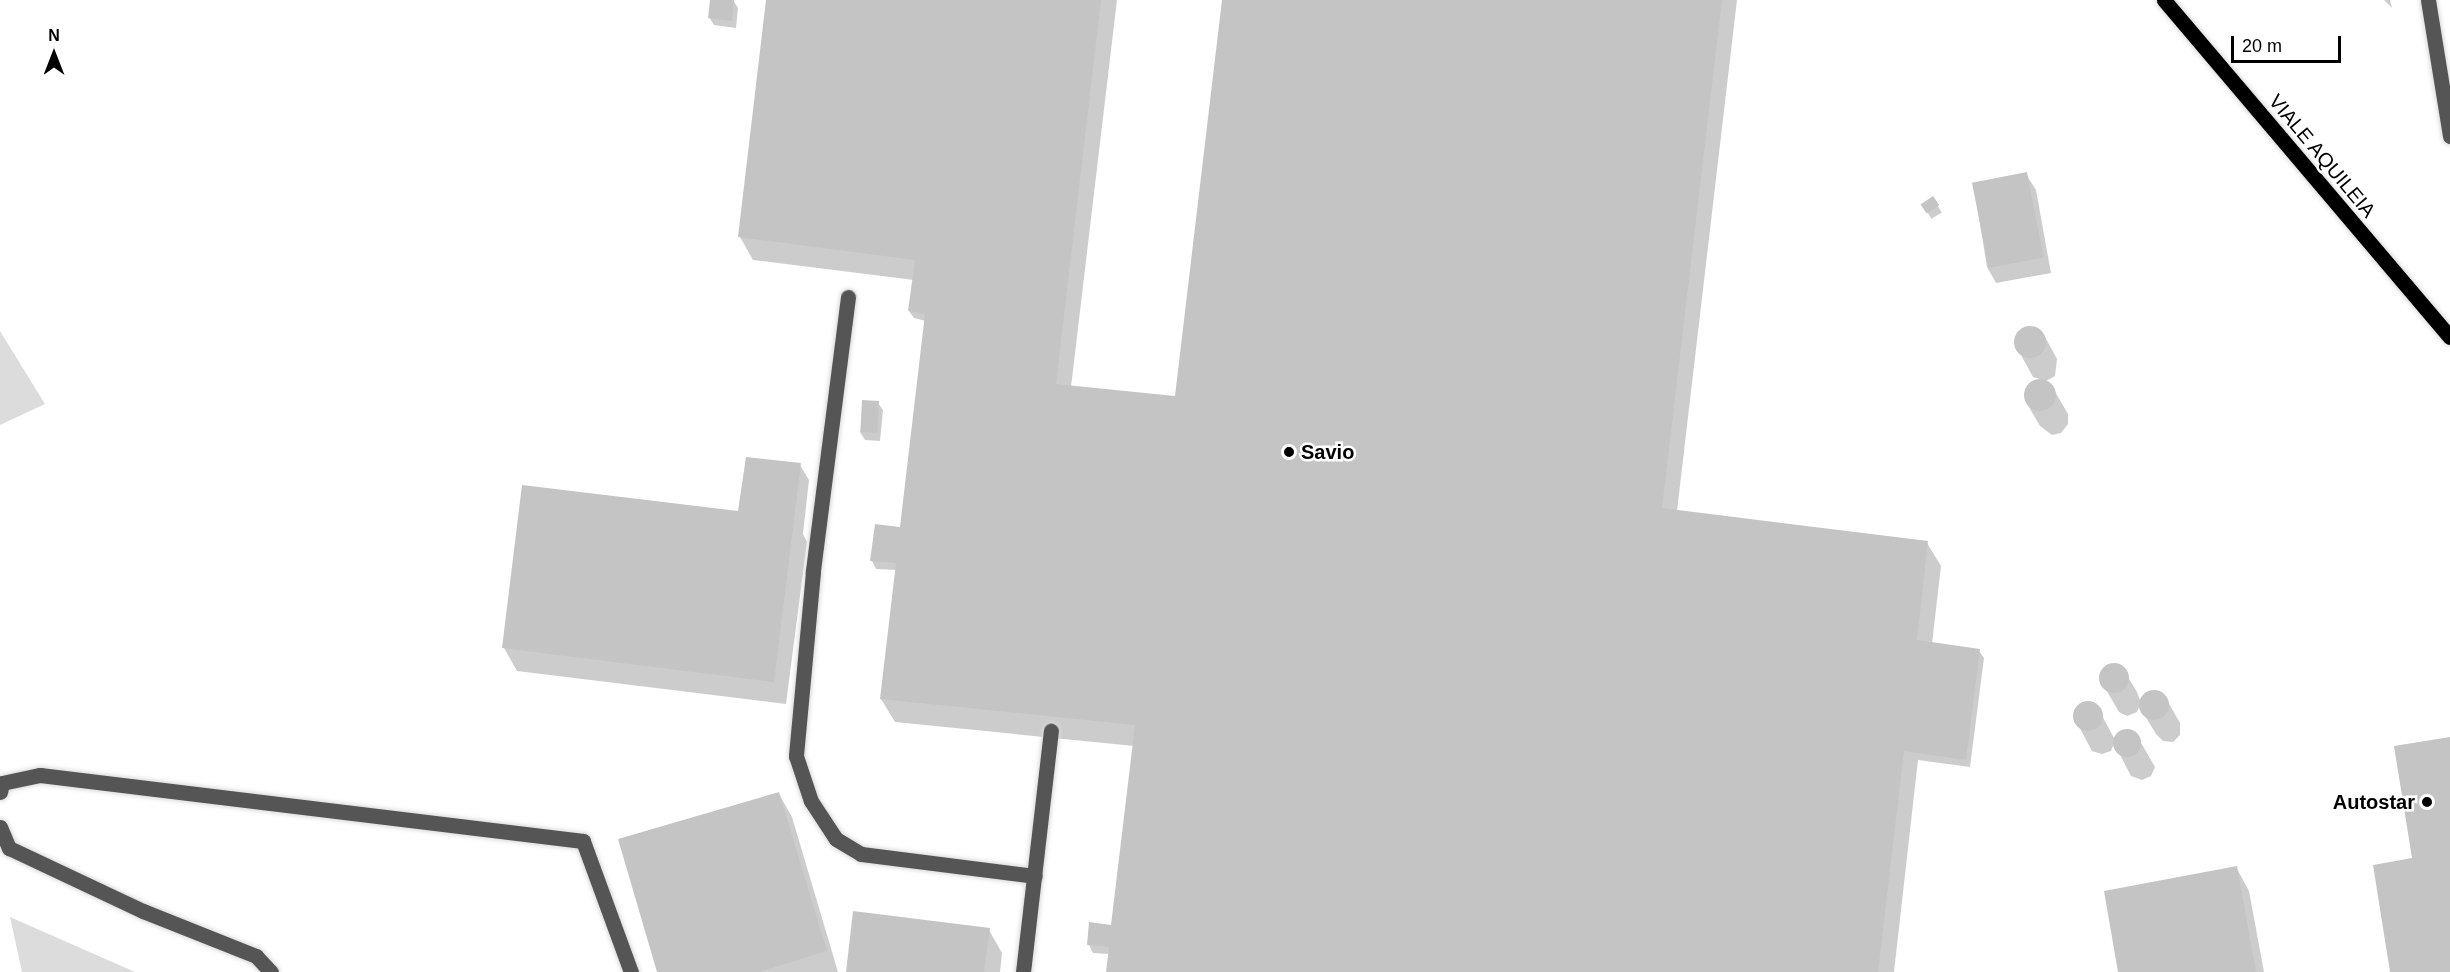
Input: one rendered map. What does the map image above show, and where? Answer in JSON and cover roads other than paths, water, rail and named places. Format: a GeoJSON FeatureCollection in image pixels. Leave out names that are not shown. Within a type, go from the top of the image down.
{"type":"FeatureCollection","features":[{"type":"Feature","properties":{"kind":"main road","name":"VIALE AQUILEIA"},"geometry":{"type":"LineString","coordinates":[[2164,0],[2450,337]]}},
{"type":"Feature","properties":{"kind":"lane"},"geometry":{"type":"LineString","coordinates":[[2428,0],[2450,136]]}},
{"type":"Feature","properties":{"kind":"lane"},"geometry":{"type":"LineString","coordinates":[[848,297],[813,572],[796,756],[811,801],[836,838],[861,854],[1035,876]]}},
{"type":"Feature","properties":{"kind":"lane"},"geometry":{"type":"LineString","coordinates":[[1023,972],[1052,731]]}},
{"type":"Feature","properties":{"kind":"lane"},"geometry":{"type":"LineString","coordinates":[[0,792],[2,783],[40,775],[583,841],[631,972]]}},
{"type":"Feature","properties":{"kind":"lane"},"geometry":{"type":"LineString","coordinates":[[0,827],[9,848],[143,911],[256,956],[271,972]]}},
{"type":"Feature","properties":{"kind":"place","name":"Savio"},"geometry":{"type":"Point","coordinates":[1289,452]}},
{"type":"Feature","properties":{"kind":"place","name":"Autostar"},"geometry":{"type":"Point","coordinates":[2427,802]}}]}
